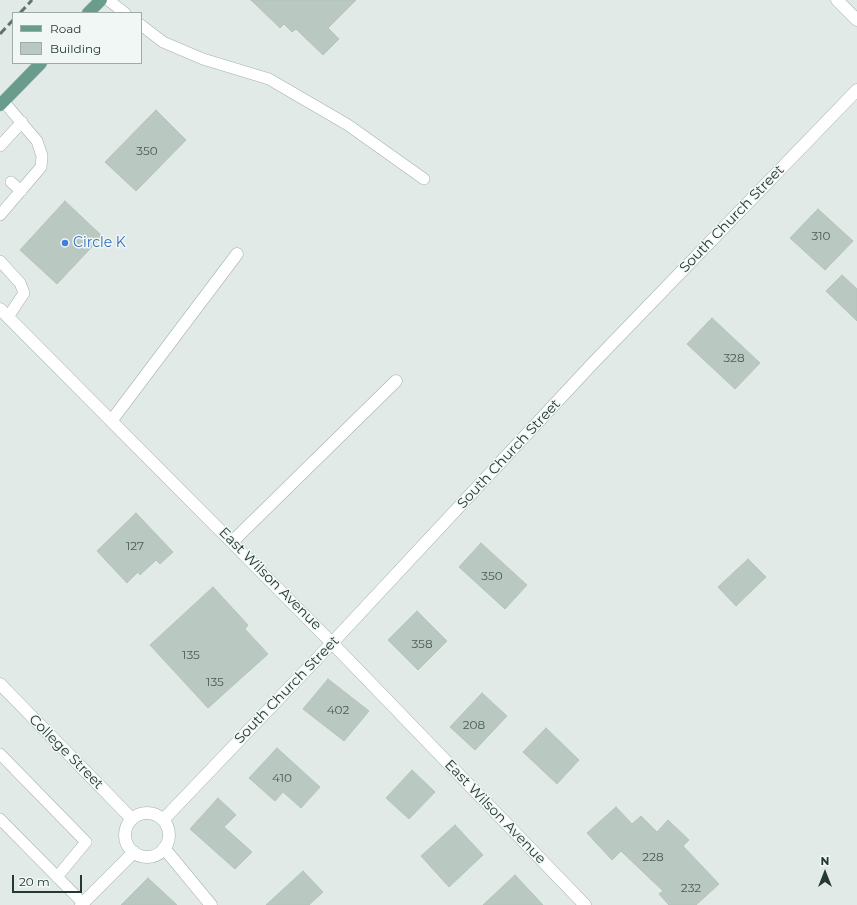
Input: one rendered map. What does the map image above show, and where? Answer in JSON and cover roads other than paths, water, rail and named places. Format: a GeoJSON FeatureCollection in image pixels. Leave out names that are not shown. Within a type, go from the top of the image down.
{"type":"FeatureCollection","features":[{"type":"Feature","properties":{"kind":"main road"},"geometry":{"type":"LineString","coordinates":[[89,12],[101,0]]}},
{"type":"Feature","properties":{"kind":"main road"},"geometry":{"type":"LineString","coordinates":[[2,104],[39,64]]}},
{"type":"Feature","properties":{"kind":"street"},"geometry":{"type":"LineString","coordinates":[[837,0],[857,20]]}},
{"type":"Feature","properties":{"kind":"street","name":"South Church Street"},"geometry":{"type":"LineString","coordinates":[[163,820],[332,643],[594,362],[857,90]]}},
{"type":"Feature","properties":{"kind":"street"},"geometry":{"type":"LineString","coordinates":[[112,420],[237,254]]}},
{"type":"Feature","properties":{"kind":"street","name":"East Wilson Avenue"},"geometry":{"type":"LineString","coordinates":[[4,313],[332,643],[585,905]]}},
{"type":"Feature","properties":{"kind":"street"},"geometry":{"type":"LineString","coordinates":[[232,542],[396,381]]}},
{"type":"Feature","properties":{"kind":"street","name":"College Street"},"geometry":{"type":"LineString","coordinates":[[0,684],[132,819]]}},
{"type":"Feature","properties":{"kind":"street"},"geometry":{"type":"LineString","coordinates":[[148,813],[157,815],[163,820],[169,836],[164,848],[154,855],[145,856],[134,852],[126,842],[125,834],[127,825],[132,819],[140,814],[148,813]]}},
{"type":"Feature","properties":{"kind":"street"},"geometry":{"type":"LineString","coordinates":[[164,848],[211,905]]}},
{"type":"Feature","properties":{"kind":"street"},"geometry":{"type":"LineString","coordinates":[[82,904],[134,852]]}},
{"type":"Feature","properties":{"kind":"lane"},"geometry":{"type":"LineString","coordinates":[[108,0],[124,12]]}},
{"type":"Feature","properties":{"kind":"lane"},"geometry":{"type":"LineString","coordinates":[[142,26],[163,42],[203,59],[269,79],[348,125],[424,179]]}},
{"type":"Feature","properties":{"kind":"lane"},"geometry":{"type":"LineString","coordinates":[[0,215],[41,167],[42,156],[37,141],[22,122],[2,104]]}},
{"type":"Feature","properties":{"kind":"lane"},"geometry":{"type":"LineString","coordinates":[[0,146],[22,122]]}},
{"type":"Feature","properties":{"kind":"lane"},"geometry":{"type":"LineString","coordinates":[[11,182],[21,191]]}},
{"type":"Feature","properties":{"kind":"lane"},"geometry":{"type":"LineString","coordinates":[[0,261],[20,283],[24,292],[4,313]]}},
{"type":"Feature","properties":{"kind":"lane"},"geometry":{"type":"LineString","coordinates":[[0,754],[86,842],[57,877]]}},
{"type":"Feature","properties":{"kind":"lane"},"geometry":{"type":"LineString","coordinates":[[0,819],[82,904]]}},
{"type":"Feature","properties":{"kind":"railway"},"geometry":{"type":"LineString","coordinates":[[21,12],[32,0]]}},
{"type":"Feature","properties":{"kind":"railway"},"geometry":{"type":"LineString","coordinates":[[0,34],[12,21]]}},
{"type":"Feature","properties":{"kind":"place","name":"Circle K"},"geometry":{"type":"Point","coordinates":[65,243]}}]}
